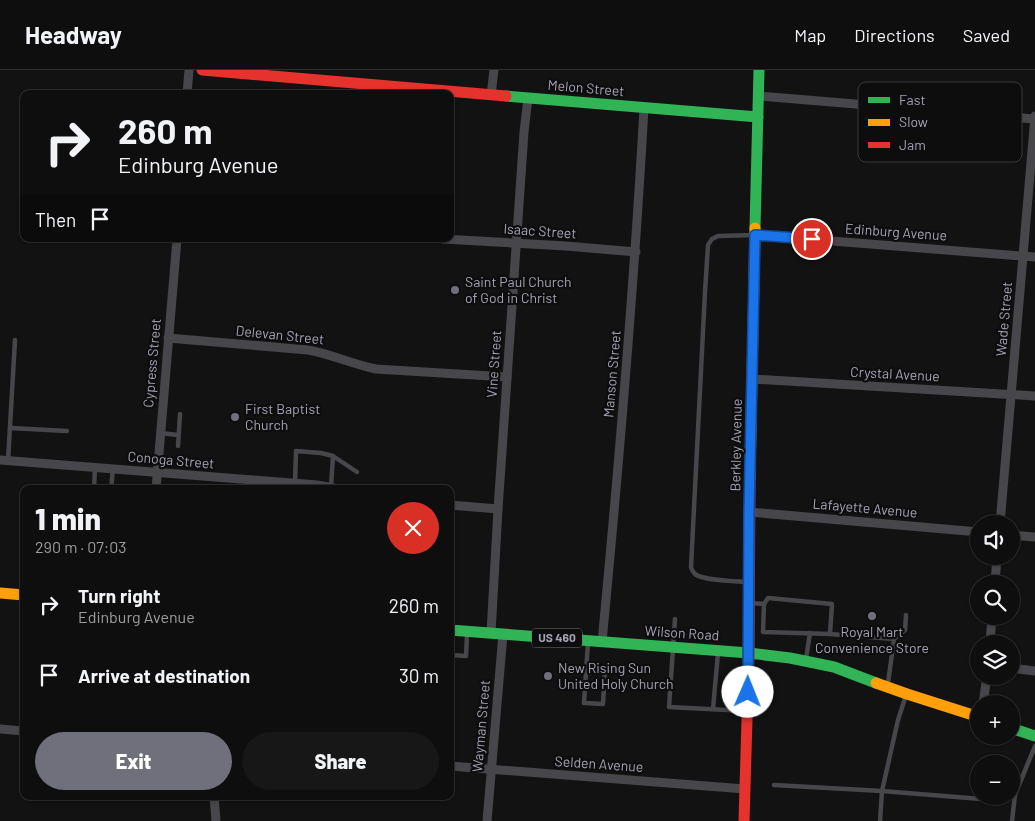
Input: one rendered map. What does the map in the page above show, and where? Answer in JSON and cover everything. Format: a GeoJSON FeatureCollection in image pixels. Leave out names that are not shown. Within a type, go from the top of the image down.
{"type":"FeatureCollection","features":[{"type":"Feature","properties":{"kind":"street"},"geometry":{"type":"LineString","coordinates":[[188,90],[189,70]]}},
{"type":"Feature","properties":{"kind":"street","name":"Melon Street"},"geometry":{"type":"LineString","coordinates":[[202,70],[287,73],[445,90]]}},
{"type":"Feature","properties":{"kind":"street"},"geometry":{"type":"LineString","coordinates":[[491,95],[494,70]]}},
{"type":"Feature","properties":{"kind":"street","name":"Berkley Avenue"},"geometry":{"type":"LineString","coordinates":[[744,821],[748,711],[749,512],[759,70]]}},
{"type":"Feature","properties":{"kind":"street","name":"Melon Street"},"geometry":{"type":"LineString","coordinates":[[454,91],[758,117]]}},
{"type":"Feature","properties":{"kind":"street"},"geometry":{"type":"LineString","coordinates":[[758,96],[858,104]]}},
{"type":"Feature","properties":{"kind":"street","name":"Vine Street"},"geometry":{"type":"LineString","coordinates":[[497,633],[498,509],[524,132],[528,98]]}},
{"type":"Feature","properties":{"kind":"street","name":"Manson Street"},"geometry":{"type":"LineString","coordinates":[[602,642],[636,252],[644,108]]}},
{"type":"Feature","properties":{"kind":"street"},"geometry":{"type":"LineString","coordinates":[[1022,117],[1035,118]]}},
{"type":"Feature","properties":{"kind":"street","name":"Wade Street"},"geometry":{"type":"LineString","coordinates":[[1001,515],[1035,118]]}},
{"type":"Feature","properties":{"kind":"street","name":"Edinburg Avenue"},"geometry":{"type":"LineString","coordinates":[[755,235],[1035,257]]}},
{"type":"Feature","properties":{"kind":"street","name":"Isaac Street"},"geometry":{"type":"LineString","coordinates":[[454,240],[636,252]]}},
{"type":"Feature","properties":{"kind":"street","name":"Cypress Street"},"geometry":{"type":"LineString","coordinates":[[156,485],[177,242]]}},
{"type":"Feature","properties":{"kind":"street","name":"Delevan Street"},"geometry":{"type":"LineString","coordinates":[[168,338],[308,350],[326,353],[376,369],[507,377]]}},
{"type":"Feature","properties":{"kind":"street","name":"Crystal Avenue"},"geometry":{"type":"LineString","coordinates":[[752,379],[1035,396]]}},
{"type":"Feature","properties":{"kind":"street","name":"Conoga Street"},"geometry":{"type":"LineString","coordinates":[[4,461],[305,485]]}},
{"type":"Feature","properties":{"kind":"street"},"geometry":{"type":"LineString","coordinates":[[454,505],[498,509]]}},
{"type":"Feature","properties":{"kind":"street","name":"Lafayette Avenue"},"geometry":{"type":"LineString","coordinates":[[749,512],[970,531]]}},
{"type":"Feature","properties":{"kind":"street"},"geometry":{"type":"LineString","coordinates":[[1020,536],[1035,537]]}},
{"type":"Feature","properties":{"kind":"street"},"geometry":{"type":"LineString","coordinates":[[0,593],[20,595]]}},
{"type":"Feature","properties":{"kind":"street","name":"Wilson Road"},"geometry":{"type":"LineString","coordinates":[[454,630],[749,653],[834,667],[907,694]]}},
{"type":"Feature","properties":{"kind":"street","name":"Wayman Street"},"geometry":{"type":"LineString","coordinates":[[487,821],[497,633]]}},
{"type":"Feature","properties":{"kind":"street"},"geometry":{"type":"LineString","coordinates":[[1020,669],[1035,670]]}},
{"type":"Feature","properties":{"kind":"street","name":"US 460"},"geometry":{"type":"LineString","coordinates":[[907,694],[970,714]]}},
{"type":"Feature","properties":{"kind":"street"},"geometry":{"type":"LineString","coordinates":[[0,729],[20,731]]}},
{"type":"Feature","properties":{"kind":"street"},"geometry":{"type":"LineString","coordinates":[[1020,731],[1035,736]]}},
{"type":"Feature","properties":{"kind":"street","name":"Selden Avenue"},"geometry":{"type":"LineString","coordinates":[[454,766],[745,789]]}},
{"type":"Feature","properties":{"kind":"street"},"geometry":{"type":"LineString","coordinates":[[214,800],[216,821]]}},
{"type":"Feature","properties":{"kind":"lane"},"geometry":{"type":"LineString","coordinates":[[749,583],[696,576],[691,567],[708,245],[712,239],[718,236],[755,235]]}},
{"type":"Feature","properties":{"kind":"lane"},"geometry":{"type":"LineString","coordinates":[[4,461],[10,428],[15,340]]}},
{"type":"Feature","properties":{"kind":"lane"},"geometry":{"type":"LineString","coordinates":[[178,446],[180,414]]}},
{"type":"Feature","properties":{"kind":"lane"},"geometry":{"type":"LineString","coordinates":[[10,428],[67,431]]}},
{"type":"Feature","properties":{"kind":"lane"},"geometry":{"type":"LineString","coordinates":[[160,433],[178,435]]}},
{"type":"Feature","properties":{"kind":"lane"},"geometry":{"type":"LineString","coordinates":[[295,484],[296,451],[333,456],[357,472]]}},
{"type":"Feature","properties":{"kind":"lane"},"geometry":{"type":"LineString","coordinates":[[333,456],[335,485]]}},
{"type":"Feature","properties":{"kind":"lane"},"geometry":{"type":"LineString","coordinates":[[94,485],[95,468]]}},
{"type":"Feature","properties":{"kind":"lane"},"geometry":{"type":"LineString","coordinates":[[112,485],[113,469]]}},
{"type":"Feature","properties":{"kind":"lane"},"geometry":{"type":"LineString","coordinates":[[830,634],[832,604],[768,598],[764,604],[763,632],[830,634],[894,639]]}},
{"type":"Feature","properties":{"kind":"lane"},"geometry":{"type":"LineString","coordinates":[[749,603],[764,604]]}},
{"type":"Feature","properties":{"kind":"lane"},"geometry":{"type":"LineString","coordinates":[[887,687],[894,639],[905,630],[906,615]]}},
{"type":"Feature","properties":{"kind":"lane"},"geometry":{"type":"LineString","coordinates":[[675,619],[669,707],[748,711]]}},
{"type":"Feature","properties":{"kind":"lane"},"geometry":{"type":"LineString","coordinates":[[454,655],[466,656],[468,631]]}},
{"type":"Feature","properties":{"kind":"lane"},"geometry":{"type":"LineString","coordinates":[[805,661],[810,633]]}},
{"type":"Feature","properties":{"kind":"lane"},"geometry":{"type":"LineString","coordinates":[[587,667],[605,668],[603,704],[584,703],[588,641]]}},
{"type":"Feature","properties":{"kind":"lane"},"geometry":{"type":"LineString","coordinates":[[713,709],[719,651]]}},
{"type":"Feature","properties":{"kind":"lane"},"geometry":{"type":"LineString","coordinates":[[880,821],[882,791],[898,720],[907,694]]}},
{"type":"Feature","properties":{"kind":"lane"},"geometry":{"type":"LineString","coordinates":[[1012,821],[1015,795],[1035,746]]}},
{"type":"Feature","properties":{"kind":"lane"},"geometry":{"type":"LineString","coordinates":[[774,785],[970,798]]}},
{"type":"Feature","properties":{"kind":"traffic: fast"},"geometry":{"type":"LineString","coordinates":[[755,228],[759,70]]}},
{"type":"Feature","properties":{"kind":"traffic: fast"},"geometry":{"type":"LineString","coordinates":[[506,96],[758,117]]}},
{"type":"Feature","properties":{"kind":"traffic: fast"},"geometry":{"type":"LineString","coordinates":[[454,630],[749,653],[790,658],[834,667],[876,683]]}},
{"type":"Feature","properties":{"kind":"traffic: fast"},"geometry":{"type":"LineString","coordinates":[[1020,731],[1035,736]]}},
{"type":"Feature","properties":{"kind":"traffic: slow"},"geometry":{"type":"LineString","coordinates":[[750,478],[755,228]]}},
{"type":"Feature","properties":{"kind":"traffic: slow"},"geometry":{"type":"LineString","coordinates":[[0,593],[20,595]]}},
{"type":"Feature","properties":{"kind":"traffic: slow"},"geometry":{"type":"LineString","coordinates":[[876,683],[970,714]]}},
{"type":"Feature","properties":{"kind":"traffic: jam"},"geometry":{"type":"LineString","coordinates":[[202,70],[436,90]]}},
{"type":"Feature","properties":{"kind":"traffic: jam"},"geometry":{"type":"LineString","coordinates":[[454,92],[506,96]]}},
{"type":"Feature","properties":{"kind":"traffic: jam"},"geometry":{"type":"LineString","coordinates":[[744,821],[749,653],[750,478]]}},
{"type":"Feature","properties":{"kind":"place","name":"Saint Paul Church of God in Christ"},"geometry":{"type":"Point","coordinates":[455,290]}},
{"type":"Feature","properties":{"kind":"place","name":"First Baptist Church"},"geometry":{"type":"Point","coordinates":[235,417]}},
{"type":"Feature","properties":{"kind":"place","name":"Royal Mart Convenience Store"},"geometry":{"type":"Point","coordinates":[872,616]}},
{"type":"Feature","properties":{"kind":"place","name":"New Rising Sun United Holy Church"},"geometry":{"type":"Point","coordinates":[548,676]}},
{"type":"Feature","properties":{"kind":"route"},"geometry":{"type":"LineString","coordinates":[[748,692],[749,512],[755,235],[812,239]]}}]}
